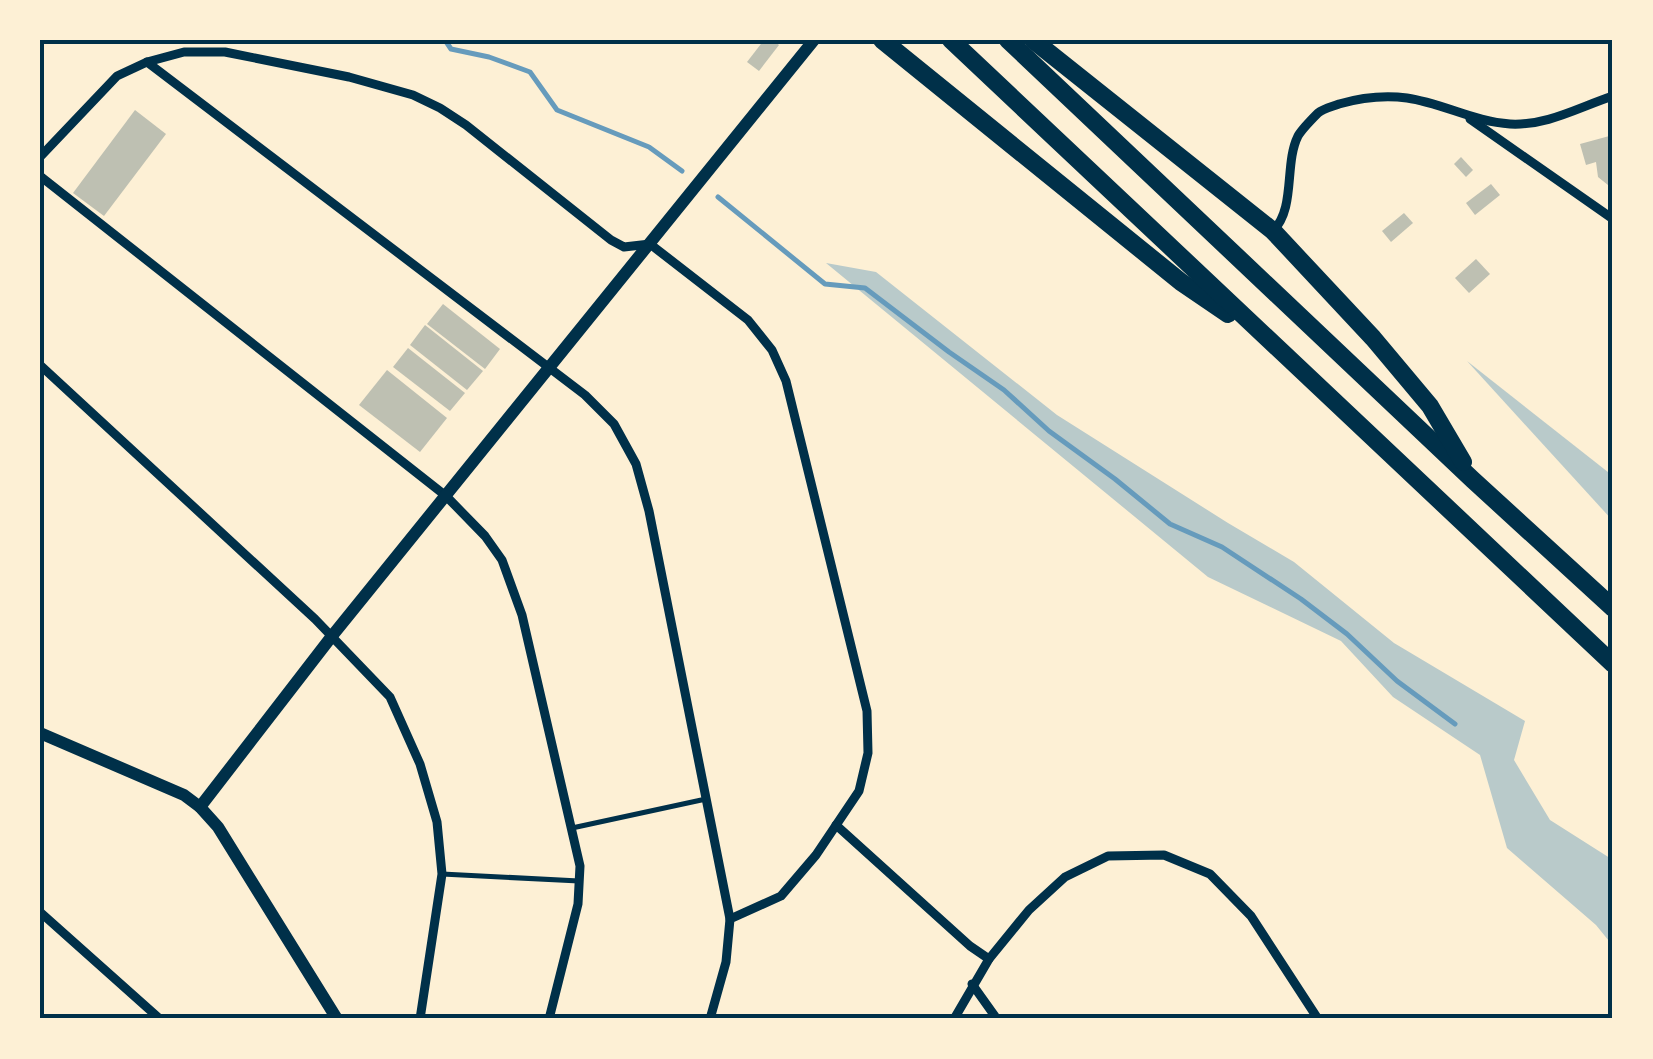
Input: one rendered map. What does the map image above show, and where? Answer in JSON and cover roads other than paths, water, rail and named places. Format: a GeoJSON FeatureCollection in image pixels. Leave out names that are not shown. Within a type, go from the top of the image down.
{"type":"FeatureCollection","features":[{"type":"Feature","properties":{"kind":"highway"},"geometry":{"type":"LineString","coordinates":[[882,40],[1182,282],[1278,349]]}},
{"type":"Feature","properties":{"kind":"highway"},"geometry":{"type":"LineString","coordinates":[[950,40],[1613,664]]}},
{"type":"Feature","properties":{"kind":"highway"},"geometry":{"type":"LineString","coordinates":[[1008,40],[1613,608]]}},
{"type":"Feature","properties":{"kind":"highway"},"geometry":{"type":"LineString","coordinates":[[1033,40],[1273,231],[1430,406],[1474,480]]}},
{"type":"Feature","properties":{"kind":"main road"},"geometry":{"type":"LineString","coordinates":[[200,806],[332,636],[814,40]]}},
{"type":"Feature","properties":{"kind":"main road"},"geometry":{"type":"LineString","coordinates":[[40,733],[184,795],[200,806],[218,826],[337,1019]]}},
{"type":"Feature","properties":{"kind":"street"},"geometry":{"type":"LineString","coordinates":[[40,157],[117,76],[147,62],[184,52],[225,52],[349,78],[413,95],[440,108],[611,240],[624,247],[650,244],[748,320],[772,350],[786,382],[867,712],[868,753],[859,791],[816,855],[781,896],[730,919]]}},
{"type":"Feature","properties":{"kind":"street"},"geometry":{"type":"LineString","coordinates":[[147,62],[585,395],[614,424],[636,464],[650,511],[730,919],[726,962],[710,1019]]}},
{"type":"Feature","properties":{"kind":"street"},"geometry":{"type":"LineString","coordinates":[[1273,231],[1286,206],[1298,136],[1321,110],[1359,98],[1406,98],[1510,124],[1567,114],[1613,96]]}},
{"type":"Feature","properties":{"kind":"street"},"geometry":{"type":"LineString","coordinates":[[1464,114],[1613,220]]}},
{"type":"Feature","properties":{"kind":"street"},"geometry":{"type":"LineString","coordinates":[[40,176],[446,496],[485,536],[502,560],[522,616],[580,866],[578,904],[550,1019]]}},
{"type":"Feature","properties":{"kind":"street"},"geometry":{"type":"LineString","coordinates":[[40,365],[332,636],[390,697],[426,784],[437,822],[442,874],[420,1019]]}},
{"type":"Feature","properties":{"kind":"street"},"geometry":{"type":"LineString","coordinates":[[836,825],[988,959]]}},
{"type":"Feature","properties":{"kind":"street"},"geometry":{"type":"LineString","coordinates":[[954,1019],[988,959],[1029,910],[1065,877],[1108,856],[1164,855],[1210,874],[1251,916],[1318,1019]]}},
{"type":"Feature","properties":{"kind":"street"},"geometry":{"type":"LineString","coordinates":[[40,912],[160,1019]]}},
{"type":"Feature","properties":{"kind":"street"},"geometry":{"type":"LineString","coordinates":[[972,984],[996,1019]]}},
{"type":"Feature","properties":{"kind":"lane"},"geometry":{"type":"LineString","coordinates":[[572,828],[706,799]]}},
{"type":"Feature","properties":{"kind":"lane"},"geometry":{"type":"LineString","coordinates":[[442,874],[579,882]]}},
{"type":"Feature","properties":{"kind":"waterway"},"geometry":{"type":"LineString","coordinates":[[445,40],[451,49],[530,72],[557,110],[649,147],[682,171]]}},
{"type":"Feature","properties":{"kind":"waterway"},"geometry":{"type":"LineString","coordinates":[[718,197],[825,284],[865,288],[1004,390],[1049,431],[1170,524],[1222,547],[1301,599],[1347,634],[1397,681],[1455,724]]}}]}
